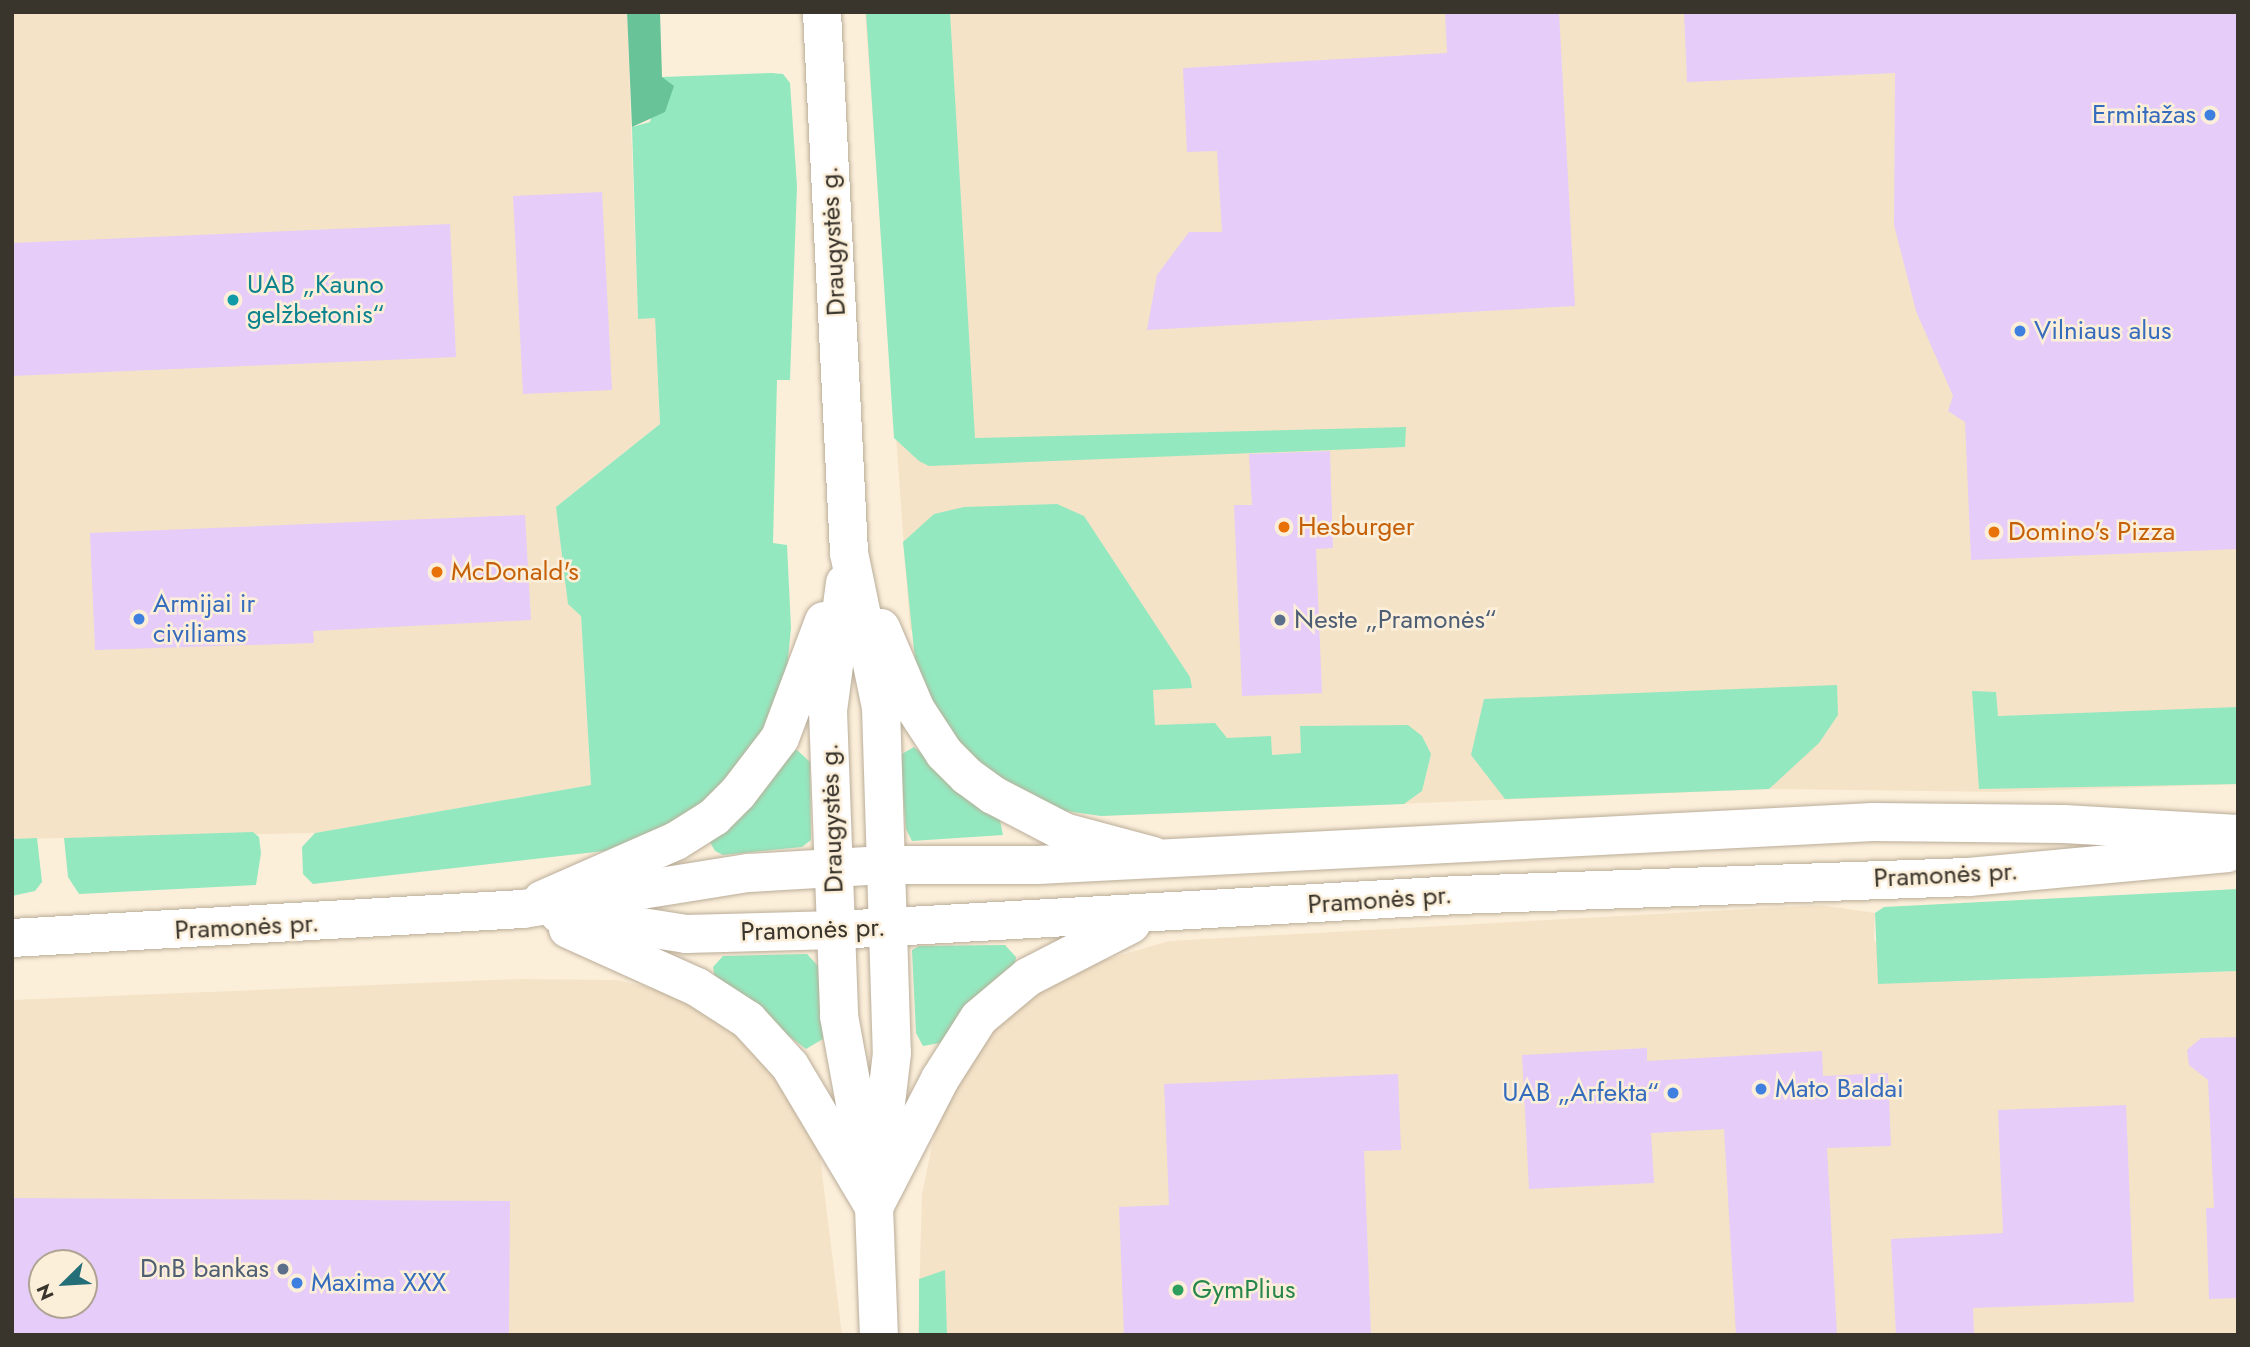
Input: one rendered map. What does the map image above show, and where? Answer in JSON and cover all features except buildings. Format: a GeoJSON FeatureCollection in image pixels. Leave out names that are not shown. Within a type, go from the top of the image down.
{"type":"FeatureCollection","features":[{"type":"Feature","properties":{"kind":"main road","name":"Draugystės g."},"geometry":{"type":"LineString","coordinates":[[822,12],[849,553],[881,708],[892,1054],[874,1207]]}},
{"type":"Feature","properties":{"kind":"main road","name":"Draugystės g."},"geometry":{"type":"LineString","coordinates":[[849,553],[828,711],[833,868],[839,1016],[874,1207],[879,1335]]}},
{"type":"Feature","properties":{"kind":"main road"},"geometry":{"type":"LineString","coordinates":[[849,553],[916,710],[944,753],[967,776],[993,795],[1064,832],[1162,858]]}},
{"type":"Feature","properties":{"kind":"main road"},"geometry":{"type":"LineString","coordinates":[[523,909],[676,841],[714,817],[738,793],[780,738],[849,553]]}},
{"type":"Feature","properties":{"kind":"main road","name":"Pramonės pr."},"geometry":{"type":"LineString","coordinates":[[12,938],[523,909],[749,873],[833,868],[1162,858],[1873,822],[2064,824],[2238,834]]}},
{"type":"Feature","properties":{"kind":"main road","name":"Pramonės pr."},"geometry":{"type":"LineString","coordinates":[[523,909],[686,934],[836,930],[1151,916],[1458,895],[1969,877],[2238,852]]}},
{"type":"Feature","properties":{"kind":"main road"},"geometry":{"type":"LineString","coordinates":[[523,909],[697,987],[748,1020],[790,1066],[874,1207]]}},
{"type":"Feature","properties":{"kind":"main road"},"geometry":{"type":"LineString","coordinates":[[874,1207],[940,1079],[979,1018],[1037,971],[1151,916]]}},
{"type":"Feature","properties":{"kind":"shaded area","name":"UAB „Kauno gelžbetonis“"},"geometry":{"type":"Polygon","coordinates":[[[12,12],[627,12],[638,318],[655,318],[660,424],[556,507],[581,616],[591,785],[315,833],[12,839],[12,12]]]}},
{"type":"Feature","properties":{"kind":"shaded area"},"geometry":{"type":"Polygon","coordinates":[[[865,12],[2238,12],[2238,784],[1999,792],[1769,789],[1101,816],[910,629],[865,12]]]}},
{"type":"Feature","properties":{"kind":"shaded area"},"geometry":{"type":"Polygon","coordinates":[[[1820,905],[1875,913],[1874,941],[2130,975],[2238,971],[2238,1335],[918,1335],[922,1194],[940,1108],[975,1048],[1022,1002],[1084,966],[1169,941],[1820,905]]]}},
{"type":"Feature","properties":{"kind":"shaded area"},"geometry":{"type":"Polygon","coordinates":[[[519,979],[617,980],[677,994],[702,1006],[757,1052],[803,1117],[820,1156],[842,1335],[12,1335],[12,1000],[519,979]]]}},
{"type":"Feature","properties":{"kind":"green space"},"geometry":{"type":"Polygon","coordinates":[[[627,12],[660,12],[662,77],[674,86],[665,112],[632,127],[627,12]]]}},
{"type":"Feature","properties":{"kind":"green space"},"geometry":{"type":"Polygon","coordinates":[[[866,12],[950,12],[975,438],[1406,427],[1405,447],[929,466],[919,461],[894,438],[866,12]]]}},
{"type":"Feature","properties":{"kind":"green space"},"geometry":{"type":"Polygon","coordinates":[[[783,74],[790,83],[797,186],[790,380],[777,380],[773,543],[787,545],[791,628],[786,680],[762,737],[725,783],[699,805],[657,832],[613,850],[313,884],[303,874],[302,847],[315,833],[591,785],[581,616],[568,604],[556,507],[660,424],[655,318],[638,319],[632,127],[650,122],[662,77],[783,74]]]}},
{"type":"Feature","properties":{"kind":"green space"},"geometry":{"type":"Polygon","coordinates":[[[1057,504],[1084,516],[1190,677],[1192,688],[1153,690],[1155,725],[1215,723],[1227,738],[1271,736],[1272,755],[1301,753],[1300,726],[1408,725],[1422,736],[1431,754],[1422,791],[1404,804],[1101,816],[1045,808],[961,751],[936,710],[915,660],[903,542],[934,514],[964,507],[1057,504]]]}},
{"type":"Feature","properties":{"kind":"green space"},"geometry":{"type":"Polygon","coordinates":[[[1837,685],[1838,715],[1819,743],[1769,789],[1505,799],[1471,755],[1484,699],[1837,685]]]}},
{"type":"Feature","properties":{"kind":"green space"},"geometry":{"type":"Polygon","coordinates":[[[1972,691],[1996,692],[1998,716],[2238,707],[2238,784],[1979,789],[1972,691]]]}},
{"type":"Feature","properties":{"kind":"green space"},"geometry":{"type":"Polygon","coordinates":[[[914,747],[1000,820],[1003,835],[912,841],[906,829],[900,755],[914,747]]]}},
{"type":"Feature","properties":{"kind":"green space"},"geometry":{"type":"Polygon","coordinates":[[[797,750],[810,762],[811,840],[802,847],[723,855],[715,851],[710,842],[789,752],[797,750]]]}},
{"type":"Feature","properties":{"kind":"green space"},"geometry":{"type":"Polygon","coordinates":[[[253,832],[259,837],[261,853],[256,885],[79,894],[68,877],[64,838],[253,832]]]}},
{"type":"Feature","properties":{"kind":"green space"},"geometry":{"type":"Polygon","coordinates":[[[37,838],[42,882],[35,891],[12,896],[12,839],[37,838]]]}},
{"type":"Feature","properties":{"kind":"green space"},"geometry":{"type":"Polygon","coordinates":[[[2238,889],[2238,971],[1878,984],[1875,913],[1884,907],[2238,889]]]}},
{"type":"Feature","properties":{"kind":"green space"},"geometry":{"type":"Polygon","coordinates":[[[1005,945],[1016,957],[1015,964],[993,981],[940,1043],[923,1046],[916,1033],[912,950],[919,946],[1005,945]]]}},
{"type":"Feature","properties":{"kind":"green space"},"geometry":{"type":"Polygon","coordinates":[[[807,954],[818,966],[823,1039],[806,1049],[715,979],[713,967],[723,956],[807,954]]]}},
{"type":"Feature","properties":{"kind":"green space"},"geometry":{"type":"Polygon","coordinates":[[[945,1270],[947,1335],[919,1335],[919,1279],[945,1270]]]}},
{"type":"Feature","properties":{"kind":"place","name":"Ermitažas"},"geometry":{"type":"Point","coordinates":[2210,115]}},
{"type":"Feature","properties":{"kind":"place","name":"UAB „Kauno gelžbetonis“"},"geometry":{"type":"Point","coordinates":[233,300]}},
{"type":"Feature","properties":{"kind":"place","name":"Vilniaus alus"},"geometry":{"type":"Point","coordinates":[2020,331]}},
{"type":"Feature","properties":{"kind":"place","name":"Hesburger"},"geometry":{"type":"Point","coordinates":[1284,527]}},
{"type":"Feature","properties":{"kind":"place","name":"Domino's Pizza"},"geometry":{"type":"Point","coordinates":[1994,532]}},
{"type":"Feature","properties":{"kind":"place","name":"McDonald's"},"geometry":{"type":"Point","coordinates":[437,572]}},
{"type":"Feature","properties":{"kind":"place","name":"Armijai ir civiliams"},"geometry":{"type":"Point","coordinates":[139,619]}},
{"type":"Feature","properties":{"kind":"place","name":"Neste „Pramonės“"},"geometry":{"type":"Point","coordinates":[1280,620]}},
{"type":"Feature","properties":{"kind":"place","name":"Mato Baldai"},"geometry":{"type":"Point","coordinates":[1761,1089]}},
{"type":"Feature","properties":{"kind":"place","name":"UAB „Arfekta“"},"geometry":{"type":"Point","coordinates":[1673,1093]}},
{"type":"Feature","properties":{"kind":"place","name":"DnB bankas"},"geometry":{"type":"Point","coordinates":[283,1269]}},
{"type":"Feature","properties":{"kind":"place","name":"Maxima XXX"},"geometry":{"type":"Point","coordinates":[297,1283]}},
{"type":"Feature","properties":{"kind":"place","name":"GymPlius"},"geometry":{"type":"Point","coordinates":[1178,1290]}}]}
